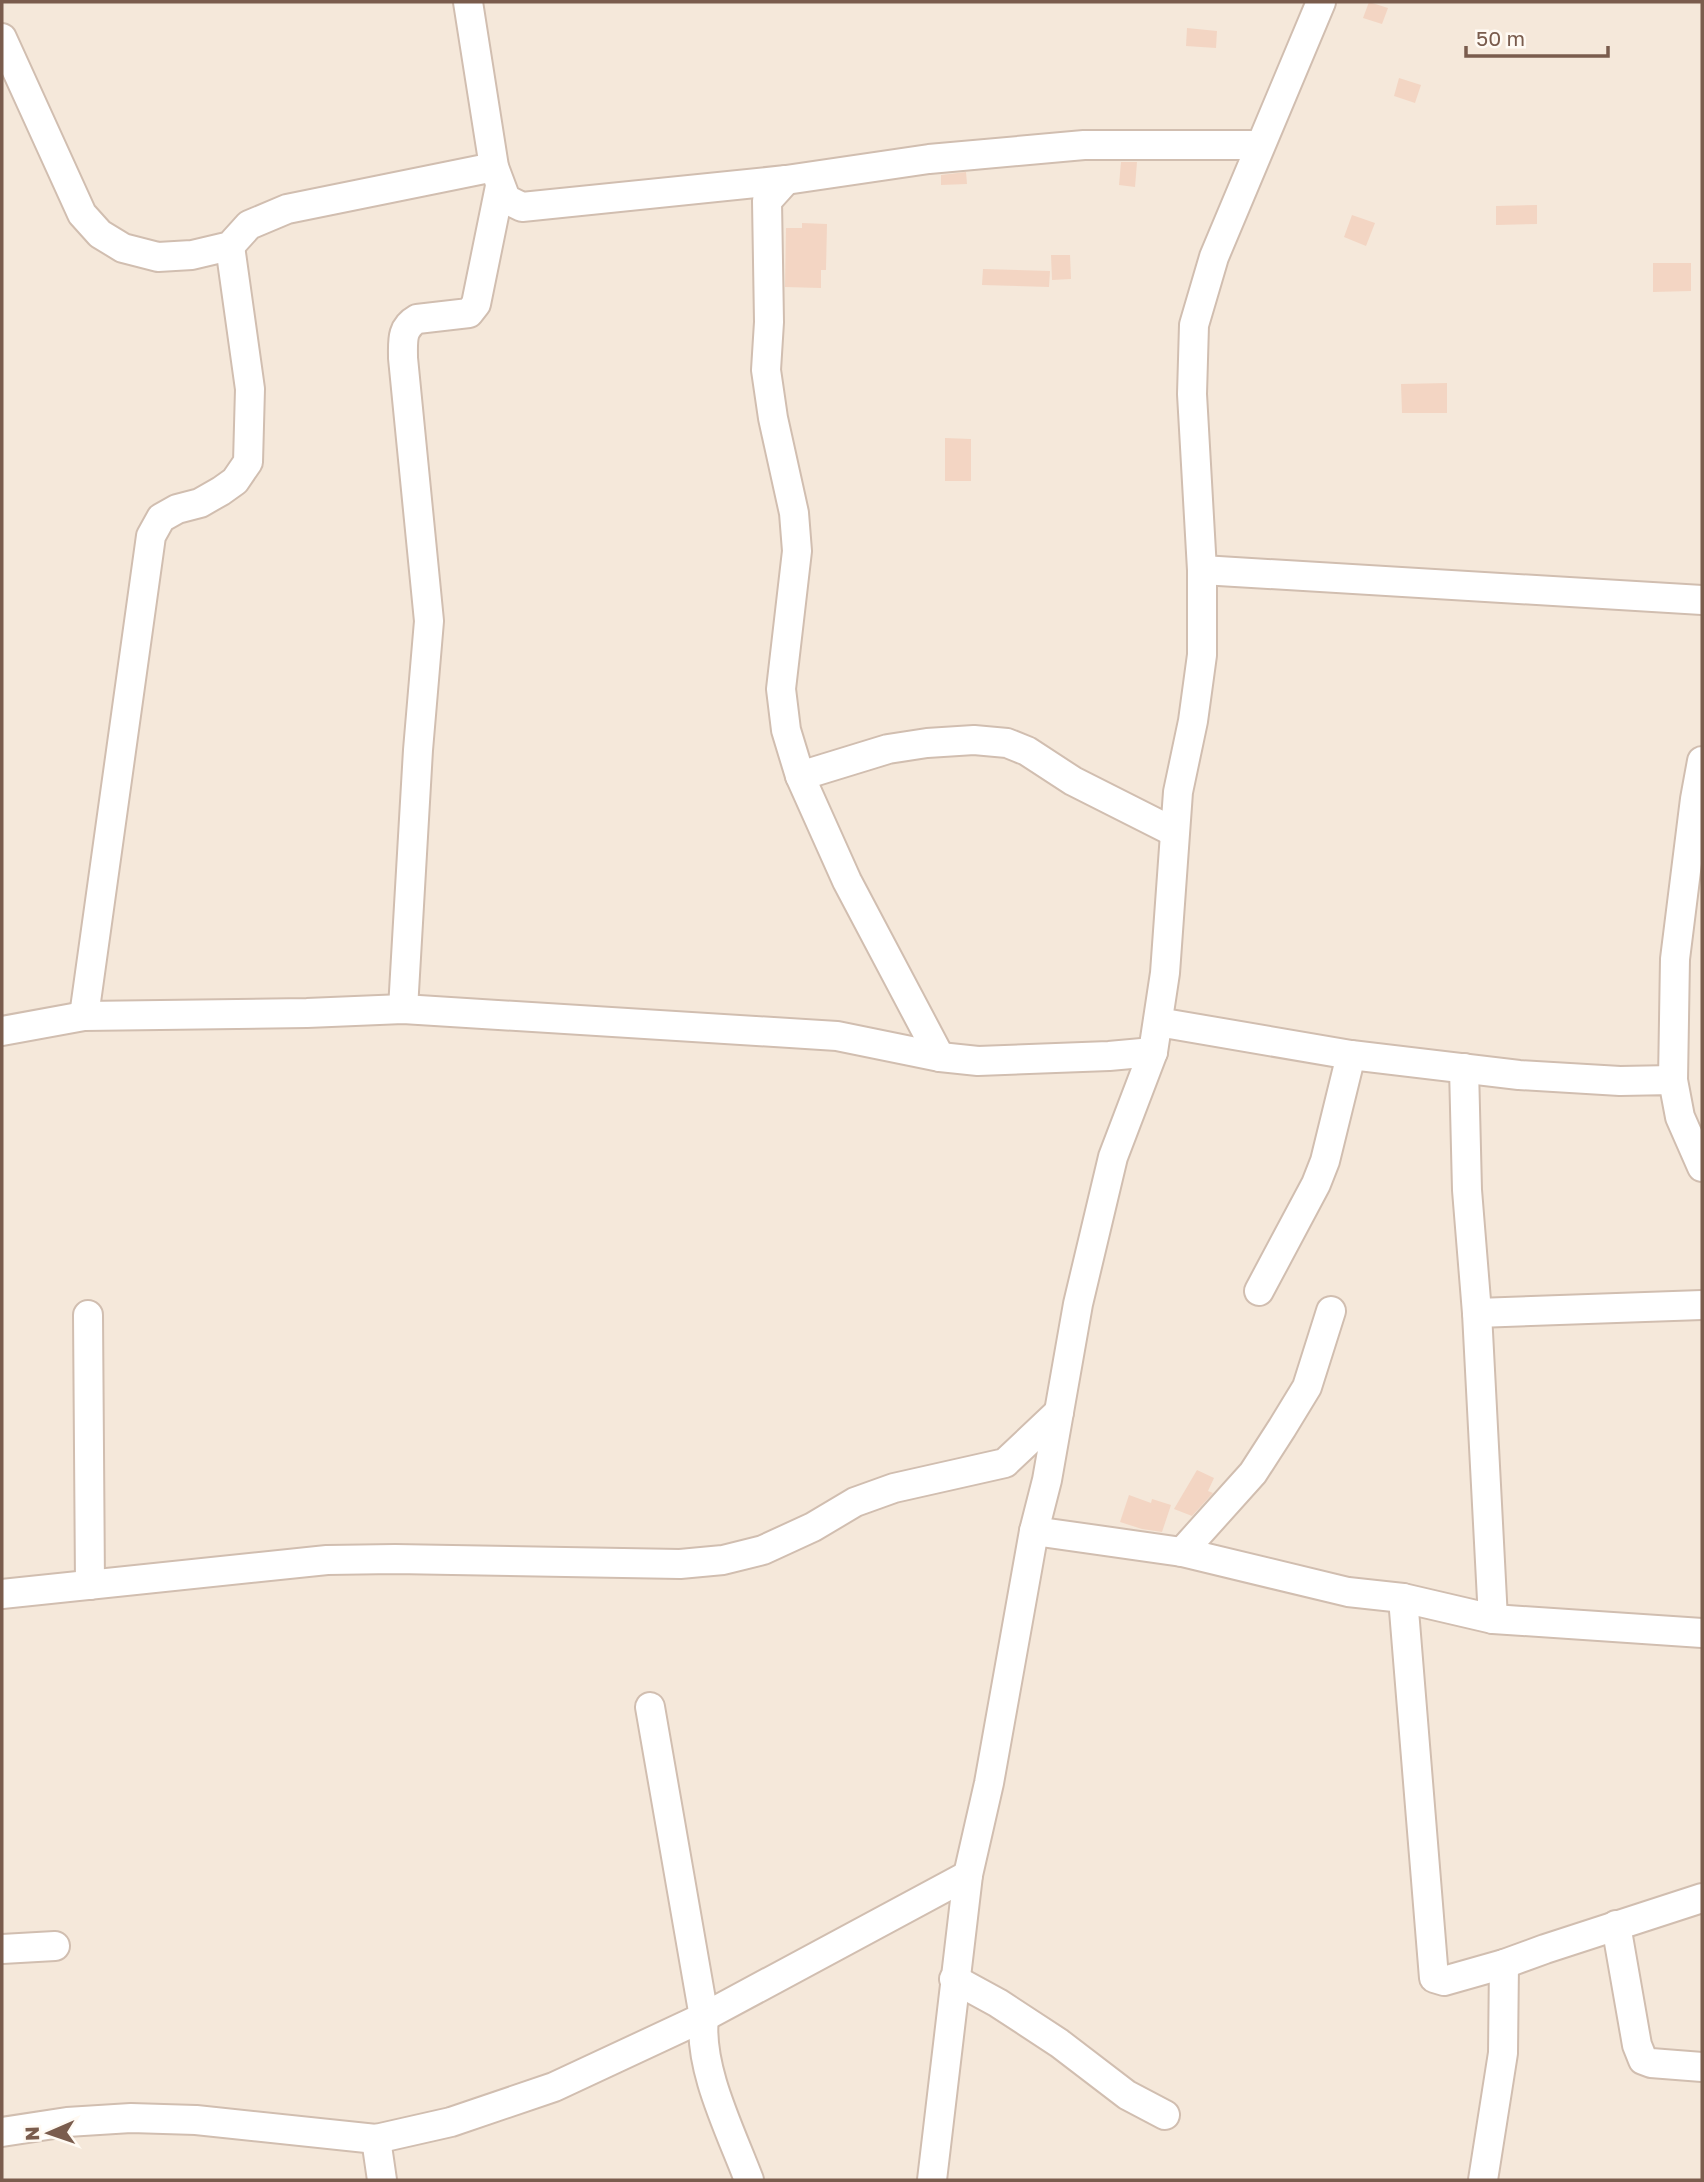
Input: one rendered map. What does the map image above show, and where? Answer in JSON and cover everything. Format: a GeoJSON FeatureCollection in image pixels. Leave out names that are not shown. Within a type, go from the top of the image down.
{"type":"FeatureCollection","features":[{"type":"Feature","properties":{"kind":"street"},"geometry":{"type":"LineString","coordinates":[[468,2],[497,177],[506,199],[522,207],[756,192],[786,180],[929,159],[1084,145],[1260,145]]}},
{"type":"Feature","properties":{"kind":"street"},"geometry":{"type":"LineString","coordinates":[[932,2180],[968,1875],[989,1783],[1034,1531],[1078,1304],[1113,1157],[1153,1052],[1165,973],[1178,792],[1193,720],[1202,655],[1202,570],[1192,394],[1194,325],[1214,257],[1321,2]]}},
{"type":"Feature","properties":{"kind":"street"},"geometry":{"type":"LineString","coordinates":[[2,38],[82,214],[100,234],[123,248],[158,257],[192,255],[230,246],[249,225],[287,209],[497,177]]}},
{"type":"Feature","properties":{"kind":"street"},"geometry":{"type":"LineString","coordinates":[[403,1009],[418,750],[429,621],[403,358],[403,333],[417,319],[469,313],[476,304],[497,177]]}},
{"type":"Feature","properties":{"kind":"street"},"geometry":{"type":"LineString","coordinates":[[756,192],[769,323],[766,370],[773,418],[794,513],[797,551],[781,689],[786,730],[800,776],[847,881],[940,1057]]}},
{"type":"Feature","properties":{"kind":"street"},"geometry":{"type":"LineString","coordinates":[[84,1016],[151,536],[161,518],[177,509],[200,503],[221,491],[235,481],[248,462],[250,389],[230,246]]}},
{"type":"Feature","properties":{"kind":"street"},"geometry":{"type":"LineString","coordinates":[[1202,570],[1702,600]]}},
{"type":"Feature","properties":{"kind":"street"},"geometry":{"type":"LineString","coordinates":[[800,776],[888,749],[974,740],[1007,743],[1027,751],[1073,781],[1174,832]]}},
{"type":"Feature","properties":{"kind":"street"},"geometry":{"type":"LineString","coordinates":[[1702,761],[1675,959],[1673,1080],[1680,1117],[1702,1167]]}},
{"type":"Feature","properties":{"kind":"street"},"geometry":{"type":"LineString","coordinates":[[2,1031],[84,1016],[403,1009],[837,1036],[940,1057],[978,1061],[1153,1052]]}},
{"type":"Feature","properties":{"kind":"street"},"geometry":{"type":"LineString","coordinates":[[1158,1022],[1351,1055],[1519,1075],[1620,1081],[1673,1080]]}},
{"type":"Feature","properties":{"kind":"street"},"geometry":{"type":"LineString","coordinates":[[1259,1291],[1316,1184],[1325,1161],[1351,1055]]}},
{"type":"Feature","properties":{"kind":"street"},"geometry":{"type":"LineString","coordinates":[[1464,1068],[1467,1190],[1477,1313],[1493,1619]]}},
{"type":"Feature","properties":{"kind":"street"},"geometry":{"type":"LineString","coordinates":[[1477,1313],[1702,1304]]}},
{"type":"Feature","properties":{"kind":"street"},"geometry":{"type":"LineString","coordinates":[[1182,1552],[1253,1473],[1282,1428],[1307,1387],[1331,1311]]}},
{"type":"Feature","properties":{"kind":"street"},"geometry":{"type":"LineString","coordinates":[[88,1315],[90,1585]]}},
{"type":"Feature","properties":{"kind":"street"},"geometry":{"type":"LineString","coordinates":[[2,1594],[327,1560],[680,1564],[723,1560],[763,1550],[813,1527],[855,1502],[894,1488],[1005,1463],[1059,1412]]}},
{"type":"Feature","properties":{"kind":"street"},"geometry":{"type":"LineString","coordinates":[[1005,1463],[1046,1480]]}},
{"type":"Feature","properties":{"kind":"street"},"geometry":{"type":"LineString","coordinates":[[1034,1531],[1182,1552],[1348,1592],[1403,1598],[1493,1619],[1702,1633]]}},
{"type":"Feature","properties":{"kind":"street"},"geometry":{"type":"LineString","coordinates":[[1403,1598],[1434,1978],[1444,1980],[1504,1964],[1702,1898]]}},
{"type":"Feature","properties":{"kind":"street"},"geometry":{"type":"LineString","coordinates":[[650,1707],[704,2017],[702,2035],[705,2053],[749,2180]]}},
{"type":"Feature","properties":{"kind":"street"},"geometry":{"type":"LineString","coordinates":[[2,2132],[67,2122],[131,2118],[196,2120],[376,2139],[451,2122],[554,2087],[704,2017],[968,1875]]}},
{"type":"Feature","properties":{"kind":"street"},"geometry":{"type":"LineString","coordinates":[[1616,1925],[1637,2045],[1643,2060],[1702,2067]]}},
{"type":"Feature","properties":{"kind":"street"},"geometry":{"type":"LineString","coordinates":[[2,1949],[55,1945]]}},
{"type":"Feature","properties":{"kind":"street"},"geometry":{"type":"LineString","coordinates":[[1483,2180],[1503,2053],[1504,1964]]}},
{"type":"Feature","properties":{"kind":"street"},"geometry":{"type":"LineString","coordinates":[[954,1979],[998,2003],[1059,2043],[1127,2095],[1165,2115]]}},
{"type":"Feature","properties":{"kind":"street"},"geometry":{"type":"LineString","coordinates":[[376,2139],[382,2180]]}},
{"type":"Feature","properties":{"kind":"shaded area"},"geometry":{"type":"Polygon","coordinates":[[[2,2],[1702,2],[1702,2180],[2,2180],[2,2]]]}},
{"type":"Feature","properties":{"kind":"building"},"geometry":{"type":"Polygon","coordinates":[[[1369,2],[1388,8],[1382,24],[1363,18],[1369,2]]]}},
{"type":"Feature","properties":{"kind":"building"},"geometry":{"type":"Polygon","coordinates":[[[1187,28],[1217,31],[1216,48],[1186,46],[1187,28]]]}},
{"type":"Feature","properties":{"kind":"building"},"geometry":{"type":"Polygon","coordinates":[[[1399,78],[1421,85],[1415,103],[1394,96],[1399,78]]]}},
{"type":"Feature","properties":{"kind":"building"},"geometry":{"type":"Polygon","coordinates":[[[1121,162],[1137,162],[1135,187],[1119,185],[1121,162]]]}},
{"type":"Feature","properties":{"kind":"building"},"geometry":{"type":"Polygon","coordinates":[[[966,172],[967,184],[941,185],[941,175],[966,172]]]}},
{"type":"Feature","properties":{"kind":"building"},"geometry":{"type":"Polygon","coordinates":[[[1537,205],[1537,224],[1496,225],[1496,206],[1537,205]]]}},
{"type":"Feature","properties":{"kind":"building"},"geometry":{"type":"Polygon","coordinates":[[[1352,215],[1375,223],[1366,246],[1344,237],[1352,215]]]}},
{"type":"Feature","properties":{"kind":"building"},"geometry":{"type":"Polygon","coordinates":[[[802,223],[827,224],[826,270],[821,270],[821,288],[785,287],[786,228],[802,228],[802,223]]]}},
{"type":"Feature","properties":{"kind":"building"},"geometry":{"type":"Polygon","coordinates":[[[1051,255],[1070,255],[1071,279],[1052,280],[1051,255]]]}},
{"type":"Feature","properties":{"kind":"building"},"geometry":{"type":"Polygon","coordinates":[[[1653,263],[1691,263],[1691,291],[1653,292],[1653,263]]]}},
{"type":"Feature","properties":{"kind":"building"},"geometry":{"type":"Polygon","coordinates":[[[983,269],[1050,271],[1049,287],[982,285],[983,269]]]}},
{"type":"Feature","properties":{"kind":"building"},"geometry":{"type":"Polygon","coordinates":[[[1447,383],[1447,413],[1402,413],[1401,384],[1447,383]]]}},
{"type":"Feature","properties":{"kind":"building"},"geometry":{"type":"Polygon","coordinates":[[[945,438],[971,439],[971,481],[945,481],[945,438]]]}},
{"type":"Feature","properties":{"kind":"building"},"geometry":{"type":"Polygon","coordinates":[[[1197,1470],[1214,1478],[1208,1491],[1213,1493],[1192,1516],[1174,1509],[1197,1470]]]}},
{"type":"Feature","properties":{"kind":"building"},"geometry":{"type":"Polygon","coordinates":[[[1129,1495],[1151,1503],[1152,1499],[1171,1505],[1162,1532],[1120,1522],[1129,1495]]]}}]}
